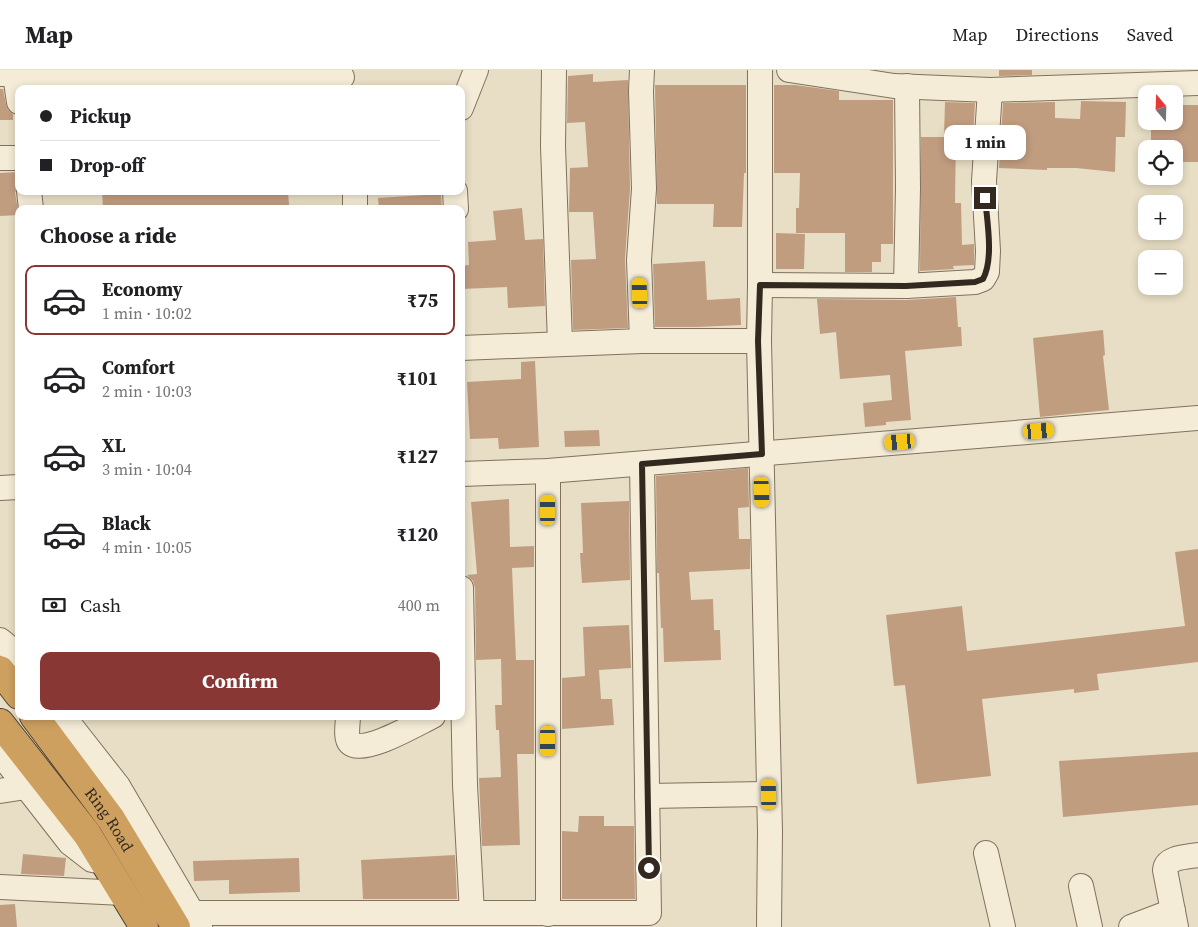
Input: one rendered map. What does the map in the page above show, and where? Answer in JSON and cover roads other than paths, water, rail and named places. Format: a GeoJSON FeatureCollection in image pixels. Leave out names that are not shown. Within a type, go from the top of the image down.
{"type":"FeatureCollection","features":[{"type":"Feature","properties":{"kind":"highway"},"geometry":{"type":"LineString","coordinates":[[0,670],[15,690]]}},
{"type":"Feature","properties":{"kind":"highway","name":"Ring Road"},"geometry":{"type":"LineString","coordinates":[[37,720],[189,922]]}},
{"type":"Feature","properties":{"kind":"highway","name":"Ring Road"},"geometry":{"type":"LineString","coordinates":[[0,723],[87,834],[144,927]]}},
{"type":"Feature","properties":{"kind":"street"},"geometry":{"type":"LineString","coordinates":[[465,98],[476,70]]}},
{"type":"Feature","properties":{"kind":"street"},"geometry":{"type":"LineString","coordinates":[[554,70],[553,146],[560,343]]}},
{"type":"Feature","properties":{"kind":"street"},"geometry":{"type":"LineString","coordinates":[[642,70],[644,189],[639,260],[642,341]]}},
{"type":"Feature","properties":{"kind":"street"},"geometry":{"type":"LineString","coordinates":[[760,70],[760,285],[758,341],[769,794],[769,927]]}},
{"type":"Feature","properties":{"kind":"street"},"geometry":{"type":"LineString","coordinates":[[789,70],[899,81],[1198,83]]}},
{"type":"Feature","properties":{"kind":"street"},"geometry":{"type":"LineString","coordinates":[[15,93],[7,75],[258,74],[343,79]]}},
{"type":"Feature","properties":{"kind":"street"},"geometry":{"type":"LineString","coordinates":[[899,81],[908,188],[906,286]]}},
{"type":"Feature","properties":{"kind":"street"},"geometry":{"type":"LineString","coordinates":[[760,285],[906,286],[975,282],[983,279],[987,272],[988,252],[982,83]]}},
{"type":"Feature","properties":{"kind":"street"},"geometry":{"type":"LineString","coordinates":[[0,158],[15,158]]}},
{"type":"Feature","properties":{"kind":"street"},"geometry":{"type":"LineString","coordinates":[[465,348],[642,341],[758,341]]}},
{"type":"Feature","properties":{"kind":"street"},"geometry":{"type":"LineString","coordinates":[[465,474],[548,471],[642,464],[1198,418]]}},
{"type":"Feature","properties":{"kind":"street"},"geometry":{"type":"LineString","coordinates":[[66,720],[118,786],[189,922],[472,914],[649,913],[642,464]]}},
{"type":"Feature","properties":{"kind":"street"},"geometry":{"type":"LineString","coordinates":[[548,471],[548,914]]}},
{"type":"Feature","properties":{"kind":"street"},"geometry":{"type":"LineString","coordinates":[[0,488],[15,487]]}},
{"type":"Feature","properties":{"kind":"street"},"geometry":{"type":"LineString","coordinates":[[0,640],[15,654]]}},
{"type":"Feature","properties":{"kind":"street"},"geometry":{"type":"LineString","coordinates":[[348,720],[348,740],[351,744],[357,746],[366,746],[379,742],[425,720]]}},
{"type":"Feature","properties":{"kind":"street"},"geometry":{"type":"LineString","coordinates":[[463,720],[472,914]]}},
{"type":"Feature","properties":{"kind":"street"},"geometry":{"type":"LineString","coordinates":[[0,753],[70,843],[92,860],[104,862]]}},
{"type":"Feature","properties":{"kind":"street"},"geometry":{"type":"LineString","coordinates":[[0,790],[26,787]]}},
{"type":"Feature","properties":{"kind":"street"},"geometry":{"type":"LineString","coordinates":[[647,796],[769,794]]}},
{"type":"Feature","properties":{"kind":"street"},"geometry":{"type":"LineString","coordinates":[[986,853],[1003,927]]}},
{"type":"Feature","properties":{"kind":"street"},"geometry":{"type":"LineString","coordinates":[[1131,927],[1174,919],[1165,865],[1169,861],[1198,855]]}},
{"type":"Feature","properties":{"kind":"street"},"geometry":{"type":"LineString","coordinates":[[1081,886],[1090,927]]}},
{"type":"Feature","properties":{"kind":"street"},"geometry":{"type":"LineString","coordinates":[[0,887],[122,893]]}}]}
